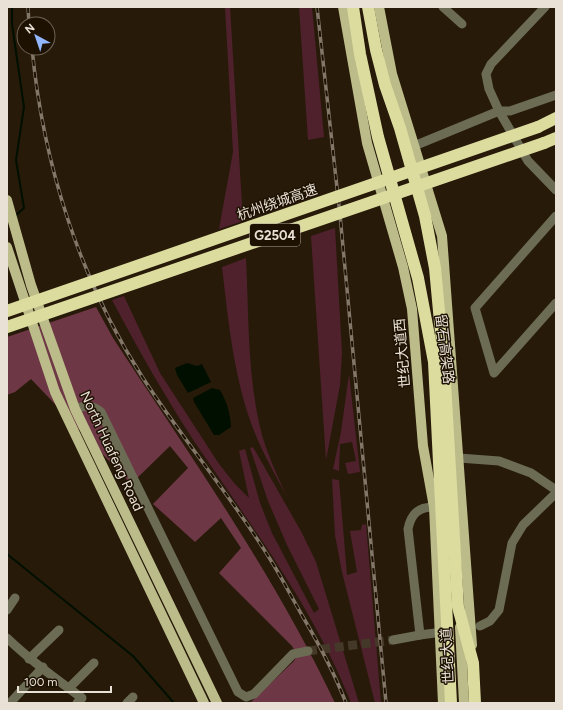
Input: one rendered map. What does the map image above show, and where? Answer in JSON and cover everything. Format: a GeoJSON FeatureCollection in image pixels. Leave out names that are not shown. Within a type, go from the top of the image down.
{"type":"FeatureCollection","features":[{"type":"Feature","properties":{"kind":"highway","name":"留石高架路"},"geometry":{"type":"LineString","coordinates":[[353,7],[360,54],[378,137],[406,234],[426,315],[434,362],[451,703]]}},
{"type":"Feature","properties":{"kind":"highway","name":"留石高架路"},"geometry":{"type":"LineString","coordinates":[[368,7],[383,78],[400,128],[425,216],[435,268],[444,365],[458,607],[473,663],[474,700]]}},
{"type":"Feature","properties":{"kind":"highway","name":"杭州绕城高速"},"geometry":{"type":"LineString","coordinates":[[7,311],[538,127],[556,119]]}},
{"type":"Feature","properties":{"kind":"highway","name":"G2504"},"geometry":{"type":"LineString","coordinates":[[7,327],[556,139]]}},
{"type":"Feature","properties":{"kind":"highway"},"geometry":{"type":"LineString","coordinates":[[426,315],[434,507]]}},
{"type":"Feature","properties":{"kind":"main road","name":"世纪大道西"},"geometry":{"type":"LineString","coordinates":[[343,7],[367,143],[403,266],[412,309],[424,446],[434,507],[443,703]]}},
{"type":"Feature","properties":{"kind":"main road"},"geometry":{"type":"LineString","coordinates":[[379,7],[392,74],[442,236],[473,663]]}},
{"type":"Feature","properties":{"kind":"main road","name":"North Huafeng Road"},"geometry":{"type":"LineString","coordinates":[[8,204],[31,285],[75,409],[217,703]]}},
{"type":"Feature","properties":{"kind":"main road","name":"North Huafeng Road"},"geometry":{"type":"LineString","coordinates":[[7,247],[55,392],[204,703]]}},
{"type":"Feature","properties":{"kind":"main road","name":"世纪大道"},"geometry":{"type":"LineString","coordinates":[[458,607],[464,703]]}},
{"type":"Feature","properties":{"kind":"street"},"geometry":{"type":"LineString","coordinates":[[443,7],[462,24]]}},
{"type":"Feature","properties":{"kind":"street"},"geometry":{"type":"LineString","coordinates":[[546,7],[491,64],[486,74],[489,89],[499,111],[528,161],[556,190]]}},
{"type":"Feature","properties":{"kind":"street"},"geometry":{"type":"LineString","coordinates":[[414,146],[499,111],[510,111],[556,95]]}},
{"type":"Feature","properties":{"kind":"street"},"geometry":{"type":"LineString","coordinates":[[556,216],[475,308],[494,373],[556,303]]}},
{"type":"Feature","properties":{"kind":"street"},"geometry":{"type":"LineString","coordinates":[[75,409],[86,405],[94,406],[101,412],[238,692],[246,697],[254,694],[293,654],[308,651]]}},
{"type":"Feature","properties":{"kind":"street"},"geometry":{"type":"LineString","coordinates":[[459,458],[499,461],[531,473],[556,492],[523,525],[512,543],[499,610],[490,621],[480,626]]}},
{"type":"Feature","properties":{"kind":"street"},"geometry":{"type":"LineString","coordinates":[[420,634],[408,529],[410,519],[416,512],[424,507],[434,507]]}},
{"type":"Feature","properties":{"kind":"street"},"geometry":{"type":"LineString","coordinates":[[7,610],[15,598]]}},
{"type":"Feature","properties":{"kind":"street"},"geometry":{"type":"LineString","coordinates":[[29,659],[59,630]]}},
{"type":"Feature","properties":{"kind":"street"},"geometry":{"type":"LineString","coordinates":[[393,640],[420,634],[435,633]]}},
{"type":"Feature","properties":{"kind":"street"},"geometry":{"type":"LineString","coordinates":[[7,638],[29,659],[43,666],[82,698],[77,703]]}},
{"type":"Feature","properties":{"kind":"street"},"geometry":{"type":"LineString","coordinates":[[69,688],[94,663]]}},
{"type":"Feature","properties":{"kind":"street"},"geometry":{"type":"LineString","coordinates":[[10,703],[43,666]]}},
{"type":"Feature","properties":{"kind":"shaded area"},"geometry":{"type":"Polygon","coordinates":[[[225,7],[230,7],[243,221],[219,229],[233,152],[225,7]]]}},
{"type":"Feature","properties":{"kind":"shaded area"},"geometry":{"type":"Polygon","coordinates":[[[299,7],[312,7],[324,137],[308,140],[299,7]]]}},
{"type":"Feature","properties":{"kind":"shaded area"},"geometry":{"type":"Polygon","coordinates":[[[335,228],[342,353],[340,385],[326,460],[311,236],[335,228]]]}},
{"type":"Feature","properties":{"kind":"shaded area"},"geometry":{"type":"Polygon","coordinates":[[[246,258],[251,369],[257,413],[267,451],[287,497],[262,450],[250,420],[235,364],[222,267],[246,258]]]}},
{"type":"Feature","properties":{"kind":"shaded area"},"geometry":{"type":"Polygon","coordinates":[[[124,296],[160,373],[219,464],[235,484],[249,498],[239,451],[245,449],[260,503],[272,533],[314,613],[319,609],[287,545],[268,501],[250,448],[253,447],[302,533],[316,562],[359,703],[351,703],[319,634],[300,601],[259,536],[194,441],[152,372],[112,300],[124,296]]]}},
{"type":"Feature","properties":{"kind":"shaded area"},"geometry":{"type":"Polygon","coordinates":[[[96,307],[113,338],[259,562],[286,608],[335,703],[250,703],[294,661],[297,655],[292,646],[219,573],[241,548],[221,518],[195,542],[153,504],[188,468],[170,446],[131,484],[31,379],[15,392],[7,395],[7,337],[96,307]]]}},
{"type":"Feature","properties":{"kind":"shaded area"},"geometry":{"type":"Polygon","coordinates":[[[187,363],[197,366],[202,364],[211,382],[188,393],[177,375],[175,368],[187,363]]]}},
{"type":"Feature","properties":{"kind":"shaded area"},"geometry":{"type":"Polygon","coordinates":[[[349,374],[360,472],[348,474],[345,463],[356,461],[352,442],[340,444],[339,471],[333,469],[341,432],[349,374]]]}},
{"type":"Feature","properties":{"kind":"shaded area"},"geometry":{"type":"Polygon","coordinates":[[[212,388],[220,390],[230,417],[231,427],[219,435],[214,435],[193,398],[212,388]]]}},
{"type":"Feature","properties":{"kind":"shaded area"},"geometry":{"type":"Polygon","coordinates":[[[332,479],[339,480],[347,575],[357,572],[350,531],[361,530],[362,525],[366,524],[381,703],[375,703],[342,572],[335,535],[332,479]]]}},
{"type":"Feature","properties":{"kind":"waterway"},"geometry":{"type":"LineString","coordinates":[[12,7],[12,24],[24,107],[16,160],[24,208],[15,216]]}},
{"type":"Feature","properties":{"kind":"waterway"},"geometry":{"type":"LineString","coordinates":[[7,554],[133,656],[174,703]]}},
{"type":"Feature","properties":{"kind":"tunnel"},"geometry":{"type":"LineString","coordinates":[[308,651],[393,640]]}},
{"type":"Feature","properties":{"kind":"railway"},"geometry":{"type":"LineString","coordinates":[[28,7],[29,16]]}},
{"type":"Feature","properties":{"kind":"railway"},"geometry":{"type":"LineString","coordinates":[[317,7],[340,215],[386,703]]}},
{"type":"Feature","properties":{"kind":"railway"},"geometry":{"type":"LineString","coordinates":[[33,56],[37,91],[55,178],[83,261],[101,301],[121,340],[158,401],[240,513],[274,566],[321,649],[346,703]]}}]}
